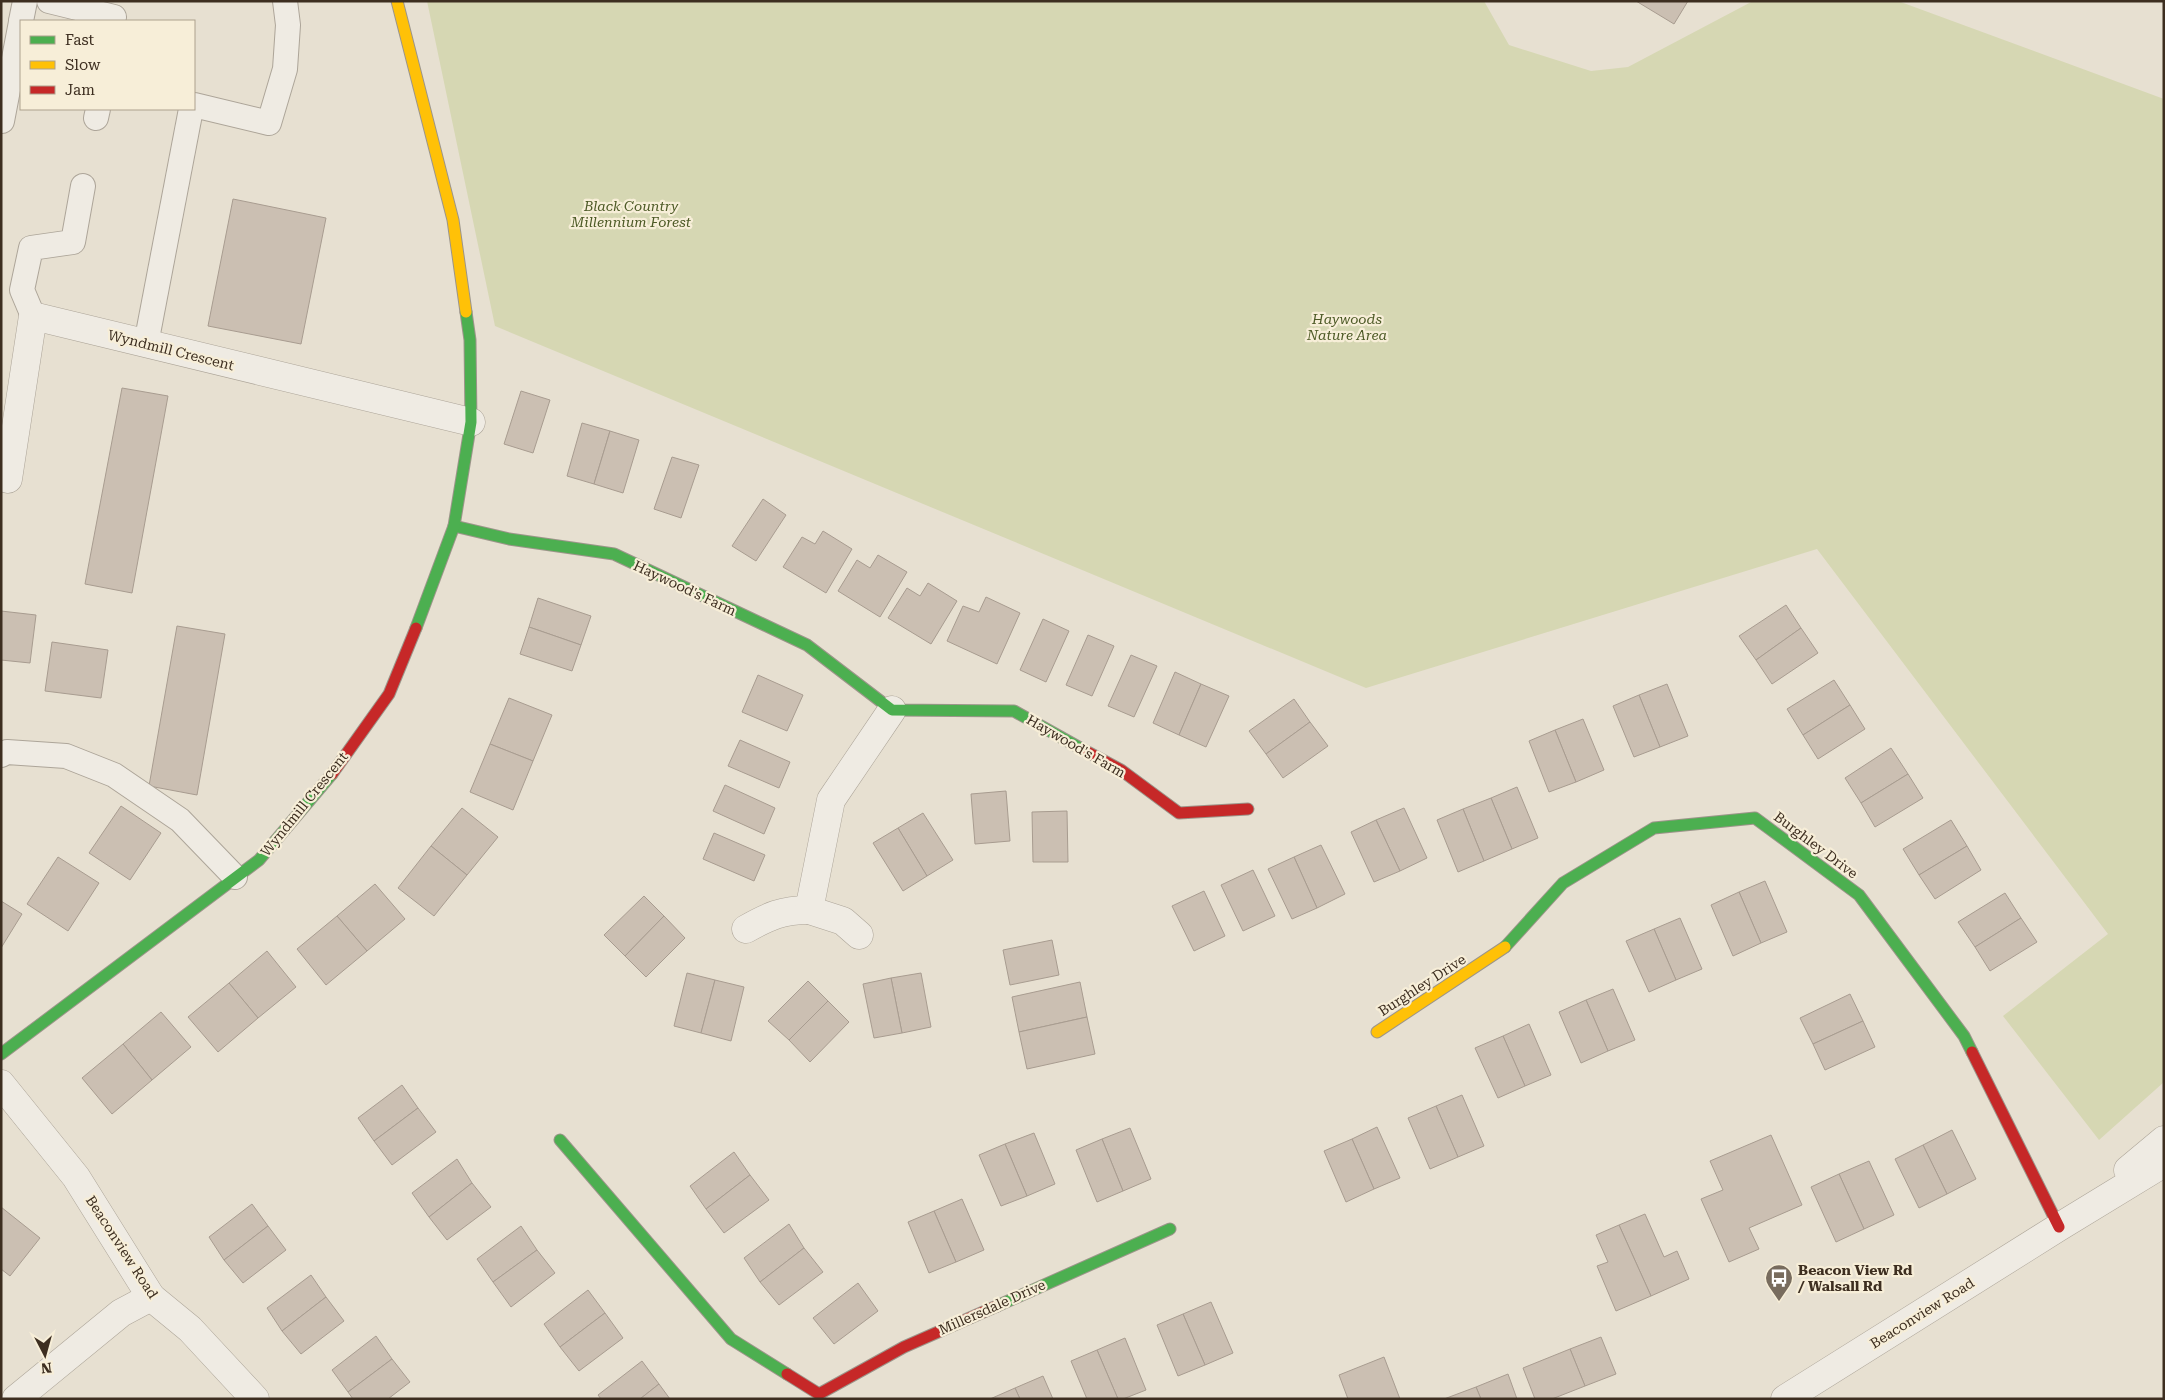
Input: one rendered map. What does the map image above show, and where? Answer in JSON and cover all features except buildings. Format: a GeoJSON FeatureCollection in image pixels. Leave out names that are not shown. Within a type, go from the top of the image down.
{"type":"FeatureCollection","features":[{"type":"Feature","properties":{"kind":"street","name":"Wyndmill Crescent"},"geometry":{"type":"LineString","coordinates":[[1,1054],[259,860],[330,777],[389,694],[429,596],[454,526],[472,422],[470,340],[453,220],[397,1]]}},
{"type":"Feature","properties":{"kind":"street","name":"Wyndmill Crescent"},"geometry":{"type":"LineString","coordinates":[[32,316],[472,422]]}},
{"type":"Feature","properties":{"kind":"street"},"geometry":{"type":"LineString","coordinates":[[8,479],[32,316]]}},
{"type":"Feature","properties":{"kind":"street","name":"Haywood's Farm"},"geometry":{"type":"LineString","coordinates":[[454,526],[509,539],[614,554],[807,645],[892,710],[1014,711],[1121,770],[1179,813],[1248,810]]}},
{"type":"Feature","properties":{"kind":"street"},"geometry":{"type":"LineString","coordinates":[[809,910],[831,800],[892,710]]}},
{"type":"Feature","properties":{"kind":"street","name":"Burghley Drive"},"geometry":{"type":"LineString","coordinates":[[1377,1032],[1500,951],[1563,883],[1654,828],[1755,818],[1859,896],[1964,1036],[2059,1227]]}},
{"type":"Feature","properties":{"kind":"street"},"geometry":{"type":"LineString","coordinates":[[746,929],[763,919],[788,910],[809,910],[843,921],[859,935]]}},
{"type":"Feature","properties":{"kind":"street","name":"Beaconview Road"},"geometry":{"type":"LineString","coordinates":[[1,1084],[76,1177],[151,1297],[190,1329],[255,1399]]}},
{"type":"Feature","properties":{"kind":"street","name":"Millersdale Drive"},"geometry":{"type":"LineString","coordinates":[[560,1140],[731,1339],[818,1396],[904,1347],[1170,1228]]}},
{"type":"Feature","properties":{"kind":"street"},"geometry":{"type":"LineString","coordinates":[[2059,1227],[2164,1140]]}},
{"type":"Feature","properties":{"kind":"street"},"geometry":{"type":"LineString","coordinates":[[2059,1227],[2164,1163]]}},
{"type":"Feature","properties":{"kind":"street","name":"Beaconview Road"},"geometry":{"type":"LineString","coordinates":[[1785,1399],[2059,1227]]}},
{"type":"Feature","properties":{"kind":"street"},"geometry":{"type":"LineString","coordinates":[[16,1399],[121,1313],[151,1297]]}},
{"type":"Feature","properties":{"kind":"lane"},"geometry":{"type":"LineString","coordinates":[[21,20],[25,1]]}},
{"type":"Feature","properties":{"kind":"lane"},"geometry":{"type":"LineString","coordinates":[[49,1],[114,17],[113,20]]}},
{"type":"Feature","properties":{"kind":"lane"},"geometry":{"type":"LineString","coordinates":[[195,105],[269,122],[285,69],[288,26],[285,1]]}},
{"type":"Feature","properties":{"kind":"lane"},"geometry":{"type":"LineString","coordinates":[[2,121],[20,26]]}},
{"type":"Feature","properties":{"kind":"lane"},"geometry":{"type":"LineString","coordinates":[[146,344],[191,110]]}},
{"type":"Feature","properties":{"kind":"lane"},"geometry":{"type":"LineString","coordinates":[[32,316],[22,290],[31,248],[73,242],[83,186]]}},
{"type":"Feature","properties":{"kind":"lane"},"geometry":{"type":"LineString","coordinates":[[1,755],[7,752],[66,756],[114,775],[180,820],[235,877]]}},
{"type":"Feature","properties":{"kind":"green space","name":"Haywoods Nature Area"},"geometry":{"type":"Polygon","coordinates":[[[427,1],[1484,1],[1509,45],[1591,71],[1628,67],[1753,1],[1898,1],[2164,99],[2164,1082],[2099,1140],[2003,1016],[2108,934],[1817,549],[1366,688],[495,326],[427,1]]]}},
{"type":"Feature","properties":{"kind":"traffic: fast"},"geometry":{"type":"LineString","coordinates":[[416,628],[454,526],[471,422],[470,340],[466,312]]}},
{"type":"Feature","properties":{"kind":"traffic: fast"},"geometry":{"type":"LineString","coordinates":[[454,526],[509,539],[614,554],[807,645],[892,710],[1014,711],[1082,749]]}},
{"type":"Feature","properties":{"kind":"traffic: fast"},"geometry":{"type":"LineString","coordinates":[[1,1054],[259,860],[332,774]]}},
{"type":"Feature","properties":{"kind":"traffic: fast"},"geometry":{"type":"LineString","coordinates":[[1505,947],[1563,883],[1654,828],[1755,818],[1859,895],[1964,1036],[1972,1052]]}},
{"type":"Feature","properties":{"kind":"traffic: fast"},"geometry":{"type":"LineString","coordinates":[[560,1140],[731,1339],[787,1374]]}},
{"type":"Feature","properties":{"kind":"traffic: fast"},"geometry":{"type":"LineString","coordinates":[[997,1306],[1170,1229]]}},
{"type":"Feature","properties":{"kind":"traffic: slow"},"geometry":{"type":"LineString","coordinates":[[397,1],[453,220],[466,312]]}},
{"type":"Feature","properties":{"kind":"traffic: slow"},"geometry":{"type":"LineString","coordinates":[[1377,1032],[1505,947]]}},
{"type":"Feature","properties":{"kind":"traffic: jam"},"geometry":{"type":"LineString","coordinates":[[332,774],[389,694],[416,628]]}},
{"type":"Feature","properties":{"kind":"traffic: jam"},"geometry":{"type":"LineString","coordinates":[[1082,749],[1121,770],[1179,813],[1248,809]]}},
{"type":"Feature","properties":{"kind":"traffic: jam"},"geometry":{"type":"LineString","coordinates":[[1972,1052],[2059,1227]]}},
{"type":"Feature","properties":{"kind":"traffic: jam"},"geometry":{"type":"LineString","coordinates":[[787,1374],[819,1394],[904,1347],[997,1306]]}},
{"type":"Feature","properties":{"kind":"place","name":"Beacon View Rd / Walsall Rd"},"geometry":{"type":"Point","coordinates":[1779,1302]}},
{"type":"Feature","properties":{"kind":"park label","name":"Black Country Millennium Forest"},"geometry":{"type":"Point","coordinates":[631,214]}}]}
